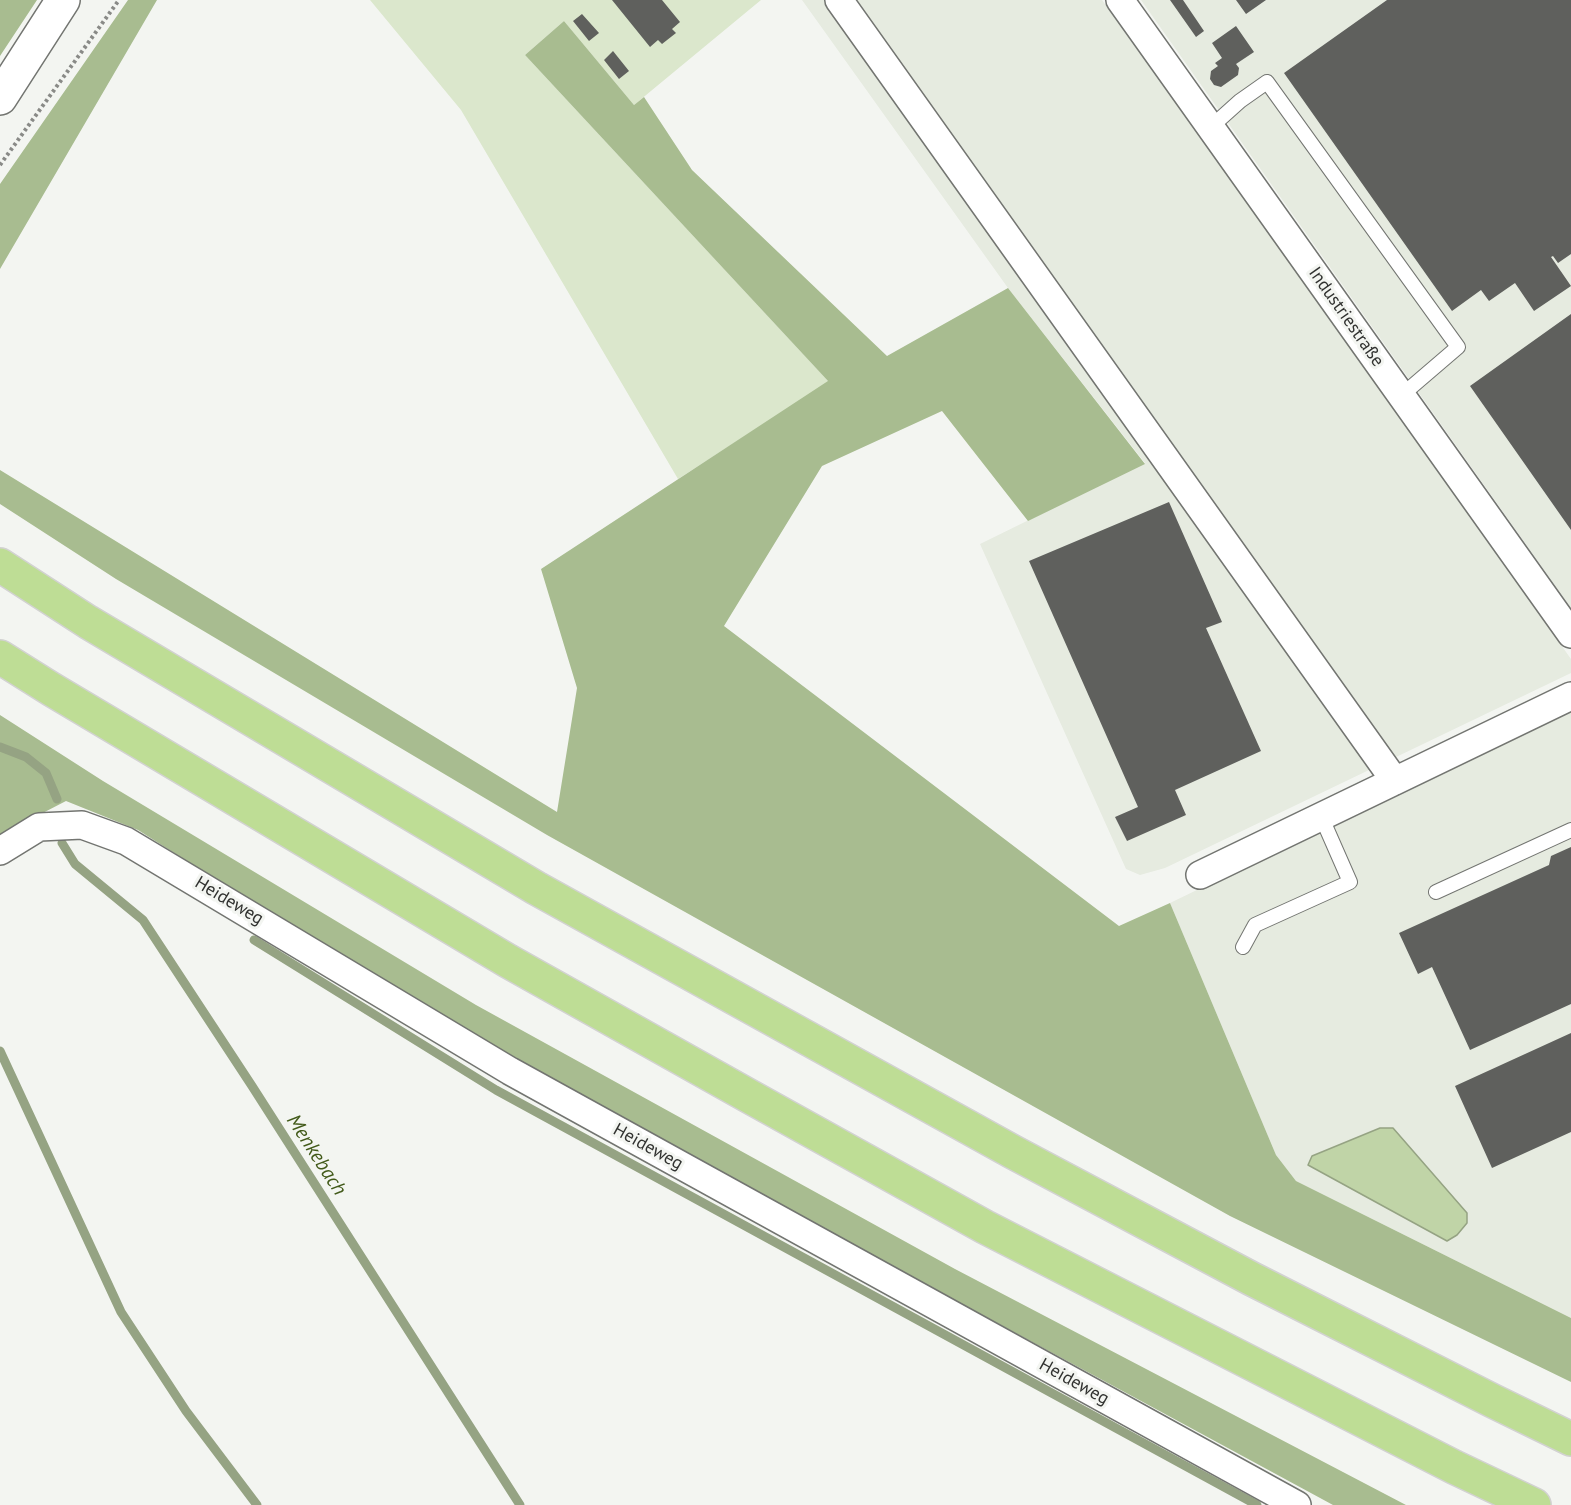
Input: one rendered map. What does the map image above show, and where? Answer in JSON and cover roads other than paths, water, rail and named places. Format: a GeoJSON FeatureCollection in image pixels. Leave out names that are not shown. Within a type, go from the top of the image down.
{"type":"FeatureCollection","features":[{"type":"Feature","properties":{"kind":"highway"},"geometry":{"type":"LineString","coordinates":[[0,565],[88,622],[557,899],[1012,1152],[1262,1284],[1571,1439]]}},
{"type":"Feature","properties":{"kind":"highway"},"geometry":{"type":"LineString","coordinates":[[0,657],[51,690],[508,961],[840,1147],[985,1227],[1454,1467],[1534,1505]]}},
{"type":"Feature","properties":{"kind":"street"},"geometry":{"type":"LineString","coordinates":[[0,98],[63,0]]}},
{"type":"Feature","properties":{"kind":"street"},"geometry":{"type":"LineString","coordinates":[[838,0],[1395,781]]}},
{"type":"Feature","properties":{"kind":"street","name":"Industriestraße"},"geometry":{"type":"LineString","coordinates":[[1120,0],[1571,634]]}},
{"type":"Feature","properties":{"kind":"street"},"geometry":{"type":"LineString","coordinates":[[1200,875],[1571,696]]}},
{"type":"Feature","properties":{"kind":"street","name":"Heideweg"},"geometry":{"type":"LineString","coordinates":[[0,851],[39,827],[82,825],[126,841],[510,1071],[1297,1505]]}},
{"type":"Feature","properties":{"kind":"lane"},"geometry":{"type":"LineString","coordinates":[[1211,127],[1240,101],[1267,82],[1458,347],[1402,395]]}},
{"type":"Feature","properties":{"kind":"lane"},"geometry":{"type":"LineString","coordinates":[[1243,947],[1255,925],[1350,882],[1321,816]]}},
{"type":"Feature","properties":{"kind":"lane"},"geometry":{"type":"LineString","coordinates":[[1436,892],[1571,830]]}},
{"type":"Feature","properties":{"kind":"waterway","name":"Menkebach"},"geometry":{"type":"LineString","coordinates":[[0,747],[26,757],[46,773],[57,799]]}},
{"type":"Feature","properties":{"kind":"waterway","name":"Menkebach"},"geometry":{"type":"LineString","coordinates":[[62,843],[75,864],[143,920],[520,1505]]}},
{"type":"Feature","properties":{"kind":"waterway"},"geometry":{"type":"LineString","coordinates":[[254,940],[496,1090],[1257,1505]]}},
{"type":"Feature","properties":{"kind":"waterway"},"geometry":{"type":"LineString","coordinates":[[0,1051],[121,1312],[186,1411],[257,1505]]}}]}
